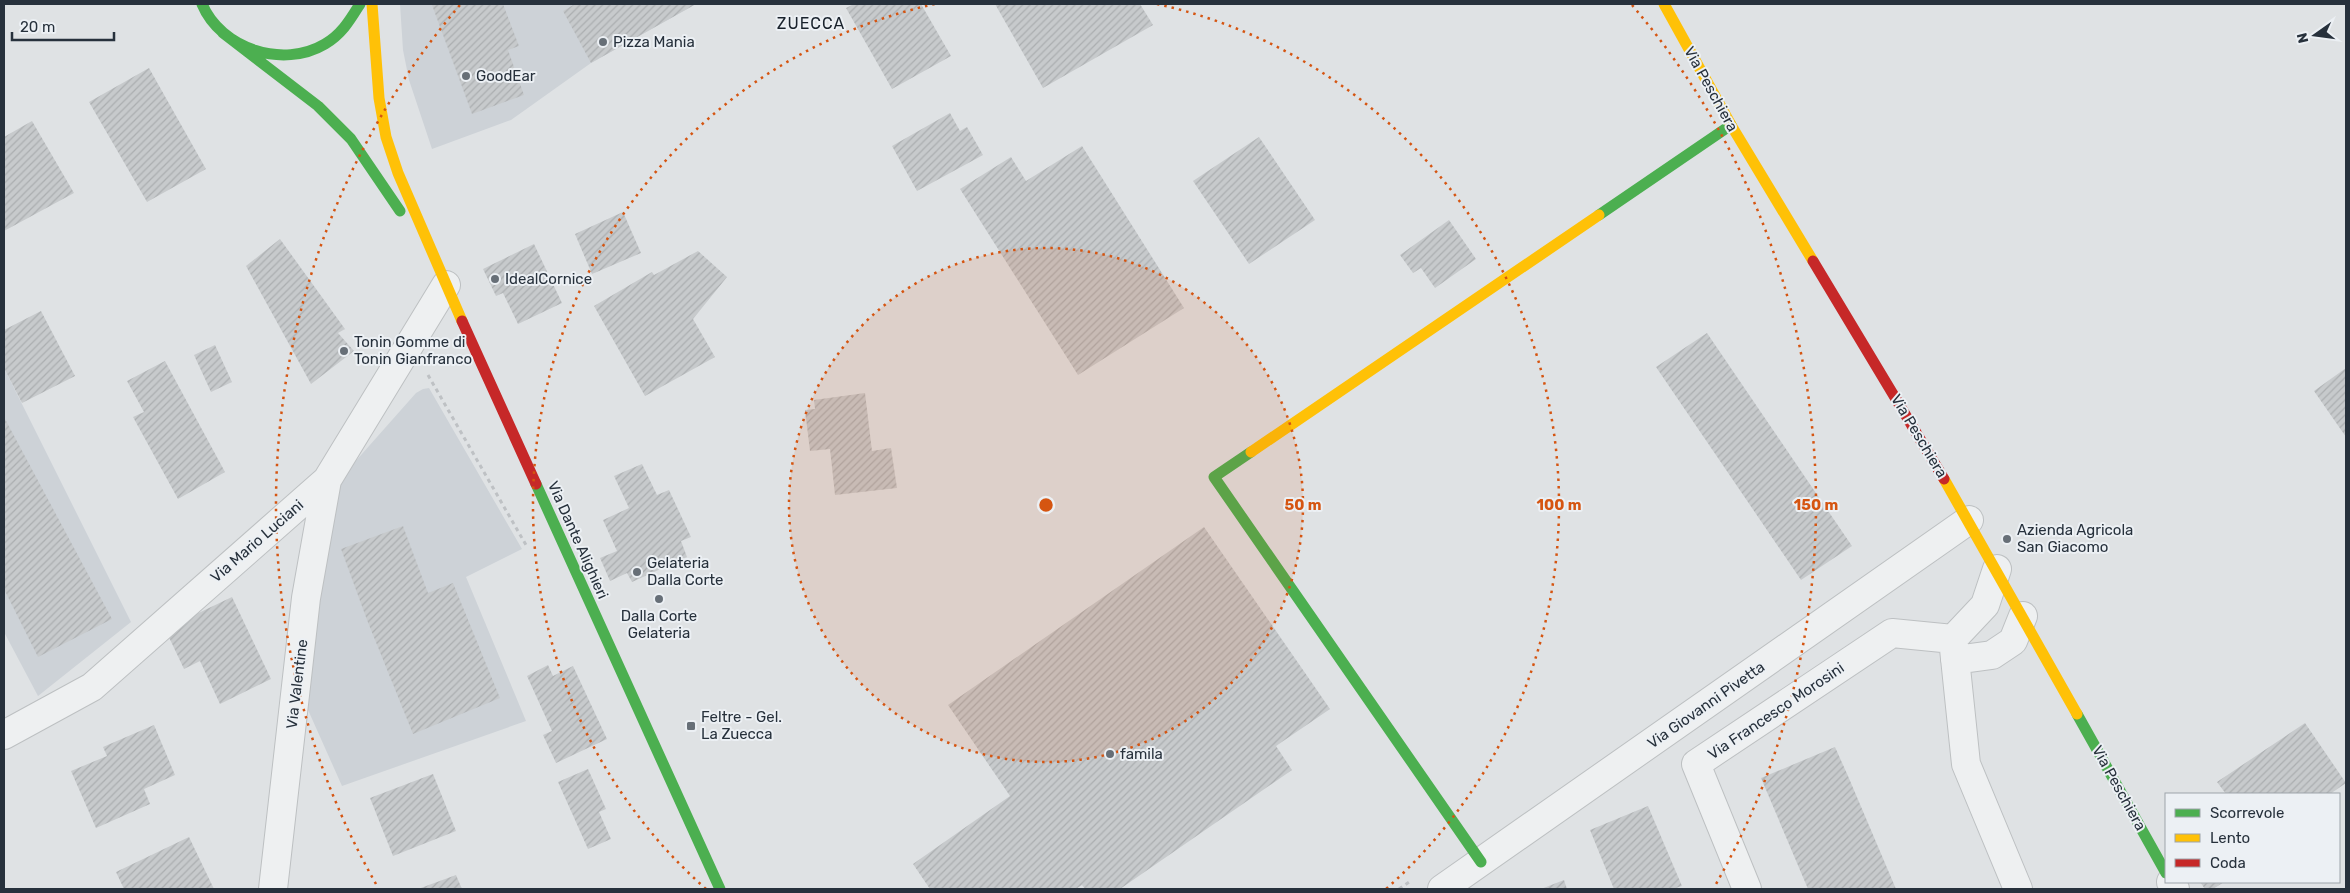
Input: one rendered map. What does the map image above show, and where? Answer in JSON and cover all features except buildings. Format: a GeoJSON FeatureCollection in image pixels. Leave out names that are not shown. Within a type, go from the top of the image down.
{"type":"FeatureCollection","features":[{"type":"Feature","properties":{"kind":"street"},"geometry":{"type":"LineString","coordinates":[[202,4],[204,10],[223,33],[248,50],[275,56],[302,53],[327,42],[348,24],[360,4]]}},
{"type":"Feature","properties":{"kind":"street","name":"Via Dante Alighieri"},"geometry":{"type":"LineString","coordinates":[[372,4],[379,98],[386,137],[398,172],[446,285],[720,889]]}},
{"type":"Feature","properties":{"kind":"street","name":"Via Peschiera"},"geometry":{"type":"LineString","coordinates":[[1664,4],[1731,125],[1969,520],[2165,871]]}},
{"type":"Feature","properties":{"kind":"street","name":"Via Dante Alighieri"},"geometry":{"type":"LineString","coordinates":[[223,33],[318,106],[351,139],[385,186],[446,285]]}},
{"type":"Feature","properties":{"kind":"street"},"geometry":{"type":"LineString","coordinates":[[1481,862],[1214,477],[1731,125]]}},
{"type":"Feature","properties":{"kind":"street","name":"Via Mario Luciani"},"geometry":{"type":"LineString","coordinates":[[4,736],[92,687],[327,480],[446,285]]}},
{"type":"Feature","properties":{"kind":"street","name":"Via Valentine"},"geometry":{"type":"LineString","coordinates":[[273,889],[306,598],[327,480]]}},
{"type":"Feature","properties":{"kind":"street","name":"Via Giovanni Pivetta"},"geometry":{"type":"LineString","coordinates":[[1442,889],[1969,520]]}},
{"type":"Feature","properties":{"kind":"street"},"geometry":{"type":"LineString","coordinates":[[1996,569],[1986,605],[1954,650],[1966,764],[2018,889]]}},
{"type":"Feature","properties":{"kind":"street"},"geometry":{"type":"LineString","coordinates":[[1954,650],[1992,655],[2013,641],[2023,616]]}},
{"type":"Feature","properties":{"kind":"street","name":"Via Francesco Morosini"},"geometry":{"type":"LineString","coordinates":[[1747,889],[1696,764],[1892,633],[1954,650]]}},
{"type":"Feature","properties":{"kind":"path"},"geometry":{"type":"LineString","coordinates":[[410,345],[528,548]]}},
{"type":"Feature","properties":{"kind":"shaded area"},"geometry":{"type":"Polygon","coordinates":[[[400,4],[696,4],[591,63],[511,120],[432,149],[409,80],[403,50],[400,4]]]}},
{"type":"Feature","properties":{"kind":"shaded area"},"geometry":{"type":"Polygon","coordinates":[[[4,368],[131,622],[38,696],[4,632],[4,368]]]}},
{"type":"Feature","properties":{"kind":"shaded area"},"geometry":{"type":"Polygon","coordinates":[[[429,388],[522,549],[466,577],[526,721],[342,786],[296,683],[338,481],[416,393],[429,388]]]}},
{"type":"Feature","properties":{"kind":"traffic: fast"},"geometry":{"type":"LineString","coordinates":[[202,4],[211,20],[223,33],[238,43],[255,50],[291,55],[308,51],[331,40],[345,26],[360,4]]}},
{"type":"Feature","properties":{"kind":"traffic: fast"},"geometry":{"type":"LineString","coordinates":[[223,33],[318,106],[351,139],[400,211]]}},
{"type":"Feature","properties":{"kind":"traffic: fast"},"geometry":{"type":"LineString","coordinates":[[1599,215],[1731,125]]}},
{"type":"Feature","properties":{"kind":"traffic: fast"},"geometry":{"type":"LineString","coordinates":[[1251,452],[1214,477],[1481,862]]}},
{"type":"Feature","properties":{"kind":"traffic: fast"},"geometry":{"type":"LineString","coordinates":[[536,484],[720,889]]}},
{"type":"Feature","properties":{"kind":"traffic: fast"},"geometry":{"type":"LineString","coordinates":[[2077,714],[2165,871]]}},
{"type":"Feature","properties":{"kind":"traffic: slow"},"geometry":{"type":"LineString","coordinates":[[372,4],[379,98],[386,137],[398,173],[462,321]]}},
{"type":"Feature","properties":{"kind":"traffic: slow"},"geometry":{"type":"LineString","coordinates":[[1664,4],[1731,125],[1813,261]]}},
{"type":"Feature","properties":{"kind":"traffic: slow"},"geometry":{"type":"LineString","coordinates":[[1251,452],[1599,215]]}},
{"type":"Feature","properties":{"kind":"traffic: slow"},"geometry":{"type":"LineString","coordinates":[[1944,479],[2077,714]]}},
{"type":"Feature","properties":{"kind":"traffic: jam"},"geometry":{"type":"LineString","coordinates":[[1813,261],[1944,479]]}},
{"type":"Feature","properties":{"kind":"traffic: jam"},"geometry":{"type":"LineString","coordinates":[[462,321],[536,484]]}},
{"type":"Feature","properties":{"kind":"place","name":"Pizza Mania"},"geometry":{"type":"Point","coordinates":[603,42]}},
{"type":"Feature","properties":{"kind":"place","name":"GoodEar"},"geometry":{"type":"Point","coordinates":[466,76]}},
{"type":"Feature","properties":{"kind":"place","name":"IdealCornice"},"geometry":{"type":"Point","coordinates":[495,279]}},
{"type":"Feature","properties":{"kind":"place","name":"Tonin Gomme di Tonin Gianfranco"},"geometry":{"type":"Point","coordinates":[344,351]}},
{"type":"Feature","properties":{"kind":"place","name":"Azienda Agricola San Giacomo"},"geometry":{"type":"Point","coordinates":[2007,539]}},
{"type":"Feature","properties":{"kind":"place","name":"Gelateria Dalla Corte"},"geometry":{"type":"Point","coordinates":[637,572]}},
{"type":"Feature","properties":{"kind":"place","name":"Dalla Corte Gelateria"},"geometry":{"type":"Point","coordinates":[659,599]}},
{"type":"Feature","properties":{"kind":"place","name":"Feltre - Gel. La Zuecca"},"geometry":{"type":"Point","coordinates":[691,726]}},
{"type":"Feature","properties":{"kind":"place","name":"famila"},"geometry":{"type":"Point","coordinates":[1110,754]}},
{"type":"Feature","properties":{"kind":"district","name":"ZUECCA"},"geometry":{"type":"Point","coordinates":[811,23]}}]}
